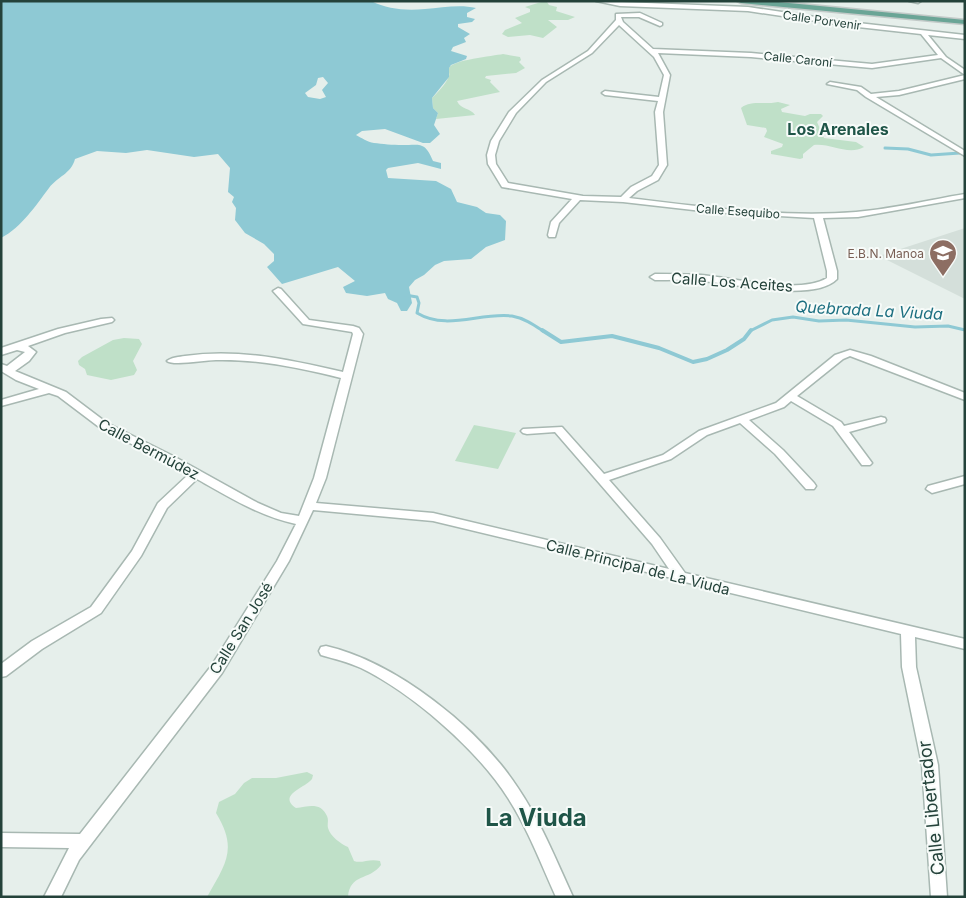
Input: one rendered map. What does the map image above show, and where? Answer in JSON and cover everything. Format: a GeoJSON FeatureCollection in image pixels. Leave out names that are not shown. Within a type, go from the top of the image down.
{"type":"FeatureCollection","features":[{"type":"Feature","properties":{"kind":"main road"},"geometry":{"type":"LineString","coordinates":[[740,1],[890,12],[961,14]]}},
{"type":"Feature","properties":{"kind":"main road"},"geometry":{"type":"LineString","coordinates":[[817,1],[965,24]]}},
{"type":"Feature","properties":{"kind":"street","name":"Calle Porvenir"},"geometry":{"type":"LineString","coordinates":[[599,1],[620,4],[748,9],[844,24],[965,37]]}},
{"type":"Feature","properties":{"kind":"street"},"geometry":{"type":"LineString","coordinates":[[618,18],[620,4]]}},
{"type":"Feature","properties":{"kind":"street"},"geometry":{"type":"LineString","coordinates":[[618,18],[640,15],[660,24]]}},
{"type":"Feature","properties":{"kind":"street"},"geometry":{"type":"LineString","coordinates":[[618,18],[653,51],[667,72],[659,117],[662,168],[655,178],[634,189],[623,200]]}},
{"type":"Feature","properties":{"kind":"street","name":"Calle Esequibo"},"geometry":{"type":"LineString","coordinates":[[618,18],[590,52],[544,81],[520,103],[508,120],[493,146],[491,158],[500,180],[505,185],[512,188],[578,197],[691,208],[818,216],[849,215],[965,196]]}},
{"type":"Feature","properties":{"kind":"street"},"geometry":{"type":"LineString","coordinates":[[923,32],[942,56],[965,75]]}},
{"type":"Feature","properties":{"kind":"street","name":"Calle Caroní"},"geometry":{"type":"LineString","coordinates":[[653,51],[744,54],[872,66],[942,56]]}},
{"type":"Feature","properties":{"kind":"street"},"geometry":{"type":"LineString","coordinates":[[868,96],[899,93],[965,75]]}},
{"type":"Feature","properties":{"kind":"street"},"geometry":{"type":"LineString","coordinates":[[830,84],[859,88],[868,96],[965,154]]}},
{"type":"Feature","properties":{"kind":"street"},"geometry":{"type":"LineString","coordinates":[[605,93],[662,99]]}},
{"type":"Feature","properties":{"kind":"street"},"geometry":{"type":"LineString","coordinates":[[552,235],[555,222],[578,197]]}},
{"type":"Feature","properties":{"kind":"street","name":"Calle Los Aceites"},"geometry":{"type":"LineString","coordinates":[[655,277],[701,278],[777,287],[827,283],[832,278],[832,271],[818,216]]}},
{"type":"Feature","properties":{"kind":"street","name":"Calle San José"},"geometry":{"type":"LineString","coordinates":[[52,897],[65,868],[83,841],[217,670],[283,560],[310,506],[320,478],[358,334],[356,330],[350,328],[306,322],[278,292]]}},
{"type":"Feature","properties":{"kind":"street"},"geometry":{"type":"LineString","coordinates":[[1,352],[20,347],[30,340],[83,325],[109,320]]}},
{"type":"Feature","properties":{"kind":"street"},"geometry":{"type":"LineString","coordinates":[[4,369],[26,359],[31,352],[20,347]]}},
{"type":"Feature","properties":{"kind":"street"},"geometry":{"type":"LineString","coordinates":[[603,478],[667,457],[703,433],[770,410],[791,397],[846,353],[867,358],[965,397]]}},
{"type":"Feature","properties":{"kind":"street"},"geometry":{"type":"LineString","coordinates":[[172,361],[207,356],[257,358],[291,362],[348,376]]}},
{"type":"Feature","properties":{"kind":"street","name":"Calle Bermúdez"},"geometry":{"type":"LineString","coordinates":[[4,369],[20,378],[52,389],[69,398],[102,426],[196,473],[268,513],[303,521]]}},
{"type":"Feature","properties":{"kind":"street"},"geometry":{"type":"LineString","coordinates":[[1,403],[52,389]]}},
{"type":"Feature","properties":{"kind":"street"},"geometry":{"type":"LineString","coordinates":[[791,397],[829,418],[843,430],[866,463]]}},
{"type":"Feature","properties":{"kind":"street"},"geometry":{"type":"LineString","coordinates":[[742,419],[784,456],[810,486]]}},
{"type":"Feature","properties":{"kind":"street"},"geometry":{"type":"LineString","coordinates":[[843,430],[881,420]]}},
{"type":"Feature","properties":{"kind":"street"},"geometry":{"type":"LineString","coordinates":[[527,431],[558,429],[603,478],[656,541],[682,578]]}},
{"type":"Feature","properties":{"kind":"street"},"geometry":{"type":"LineString","coordinates":[[1,672],[37,645],[96,610],[137,553],[162,506],[196,473]]}},
{"type":"Feature","properties":{"kind":"street"},"geometry":{"type":"LineString","coordinates":[[932,489],[965,480]]}},
{"type":"Feature","properties":{"kind":"street","name":"Calle Principal de La Viuda"},"geometry":{"type":"LineString","coordinates":[[310,506],[434,517],[682,578],[965,644]]}},
{"type":"Feature","properties":{"kind":"street","name":"Calle Libertador"},"geometry":{"type":"LineString","coordinates":[[908,631],[910,676],[930,765],[939,897]]}},
{"type":"Feature","properties":{"kind":"street"},"geometry":{"type":"LineString","coordinates":[[326,651],[351,657],[396,681],[452,724],[473,743],[497,769],[515,795],[565,897]]}},
{"type":"Feature","properties":{"kind":"street"},"geometry":{"type":"LineString","coordinates":[[1,840],[83,841]]}},
{"type":"Feature","properties":{"kind":"shaded area","name":"E.B.N. Manoa"},"geometry":{"type":"Polygon","coordinates":[[[965,228],[965,299],[879,256],[965,228]]]}},
{"type":"Feature","properties":{"kind":"green space"},"geometry":{"type":"Polygon","coordinates":[[[547,2],[549,5],[557,7],[556,11],[575,17],[568,20],[548,20],[557,27],[543,38],[530,35],[508,37],[502,34],[505,30],[522,23],[515,18],[530,12],[530,9],[525,7],[547,2]]]}},
{"type":"Feature","properties":{"kind":"green space"},"geometry":{"type":"Polygon","coordinates":[[[503,54],[520,57],[521,60],[519,62],[525,68],[516,73],[486,76],[485,78],[491,80],[490,82],[500,92],[457,101],[475,115],[436,119],[438,113],[433,108],[432,98],[446,82],[449,68],[452,65],[503,54]]]}},
{"type":"Feature","properties":{"kind":"green space"},"geometry":{"type":"Polygon","coordinates":[[[778,102],[790,105],[781,109],[782,112],[805,116],[821,114],[823,116],[817,122],[824,138],[856,142],[864,147],[846,150],[814,145],[800,159],[771,154],[771,151],[782,147],[783,144],[764,137],[767,131],[766,128],[747,125],[741,108],[754,103],[778,102]]]}},
{"type":"Feature","properties":{"kind":"green space"},"geometry":{"type":"Polygon","coordinates":[[[124,338],[139,339],[142,344],[133,361],[137,370],[134,375],[111,380],[87,375],[85,369],[79,365],[78,361],[82,357],[113,340],[124,338]]]}},
{"type":"Feature","properties":{"kind":"green space"},"geometry":{"type":"Polygon","coordinates":[[[474,425],[516,433],[498,469],[455,461],[474,425]]]}},
{"type":"Feature","properties":{"kind":"green space"},"geometry":{"type":"Polygon","coordinates":[[[307,772],[313,775],[312,779],[291,795],[291,803],[296,808],[314,806],[321,809],[328,818],[329,831],[336,839],[348,847],[354,861],[376,860],[380,861],[381,865],[352,884],[348,897],[207,897],[220,875],[227,856],[227,837],[216,813],[219,802],[235,794],[244,783],[252,778],[276,778],[307,772]]]}},
{"type":"Feature","properties":{"kind":"water"},"geometry":{"type":"Polygon","coordinates":[[[1,1],[371,1],[390,8],[418,10],[457,6],[476,8],[467,13],[467,17],[475,19],[472,22],[458,24],[458,27],[470,34],[464,38],[466,42],[453,47],[451,51],[467,56],[466,59],[451,65],[449,77],[432,98],[433,108],[438,113],[434,125],[440,134],[430,143],[423,143],[385,129],[362,131],[356,135],[374,143],[418,145],[424,147],[433,161],[441,163],[441,169],[418,163],[388,168],[386,170],[388,178],[436,181],[451,189],[457,202],[477,207],[486,213],[500,215],[506,221],[505,240],[486,247],[471,259],[444,261],[435,265],[415,280],[409,287],[412,303],[407,311],[401,311],[397,303],[388,299],[385,293],[367,296],[346,293],[343,287],[355,281],[338,267],[282,284],[267,267],[274,261],[274,254],[264,244],[245,233],[235,220],[236,208],[232,202],[234,197],[228,192],[230,168],[218,154],[194,157],[147,150],[126,153],[97,151],[75,159],[71,168],[53,184],[22,222],[1,238],[1,1]],[[323,77],[318,78],[316,85],[305,93],[308,97],[320,99],[326,97],[322,90],[328,83],[323,77]]]}},
{"type":"Feature","properties":{"kind":"waterway"},"geometry":{"type":"LineString","coordinates":[[885,148],[908,149],[931,155],[960,153]]}},
{"type":"Feature","properties":{"kind":"waterway","name":"Quebrada La Viuda"},"geometry":{"type":"LineString","coordinates":[[405,295],[417,297],[419,303],[417,313],[428,318],[452,321],[488,316],[512,316],[525,320],[543,331]]}},
{"type":"Feature","properties":{"kind":"waterway","name":"Quebrada La Viuda"},"geometry":{"type":"LineString","coordinates":[[750,331],[772,320],[793,317],[819,321],[846,320],[915,327],[948,326],[965,330]]}},
{"type":"Feature","properties":{"kind":"waterway","name":"Quebrada La Viuda"},"geometry":{"type":"LineString","coordinates":[[542,330],[561,342],[612,336],[659,348],[693,362],[707,359],[727,350],[744,339],[750,331]]}},
{"type":"Feature","properties":{"kind":"place","name":"E.B.N. Manoa"},"geometry":{"type":"Point","coordinates":[943,277]}},
{"type":"Feature","properties":{"kind":"district","name":"Los Arenales"},"geometry":{"type":"Point","coordinates":[838,129]}},
{"type":"Feature","properties":{"kind":"district","name":"La Viuda"},"geometry":{"type":"Point","coordinates":[536,817]}}]}
